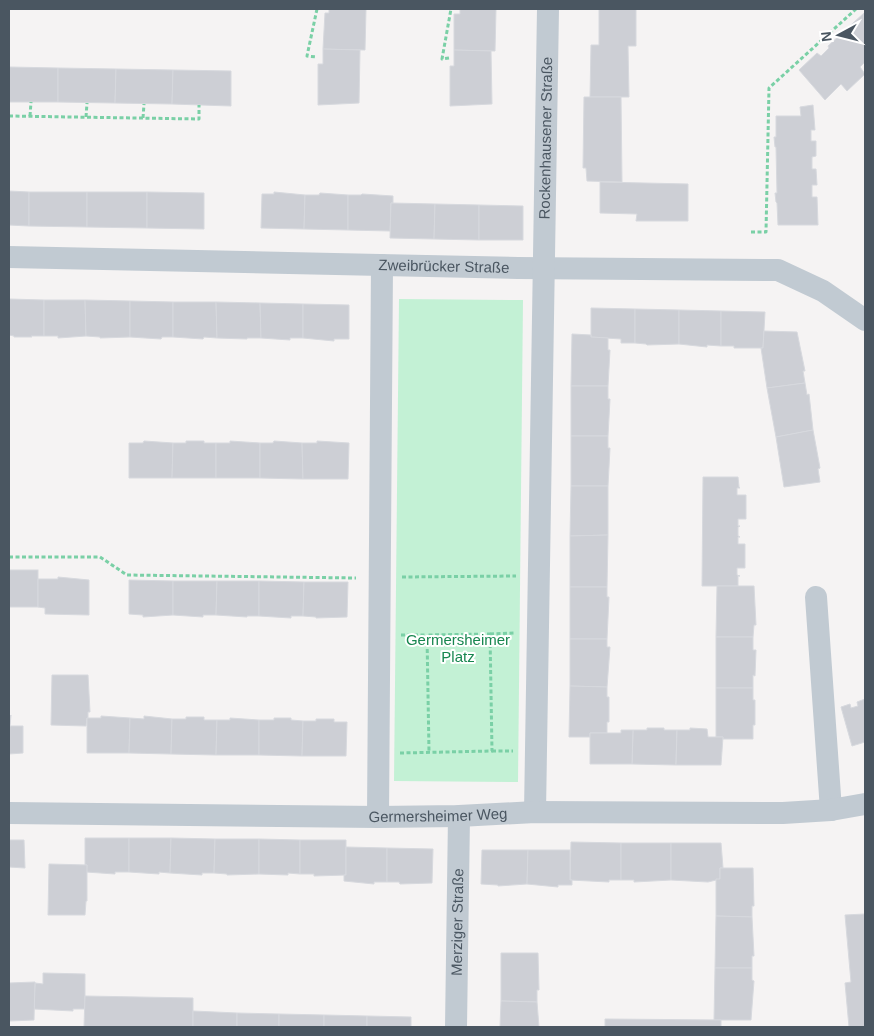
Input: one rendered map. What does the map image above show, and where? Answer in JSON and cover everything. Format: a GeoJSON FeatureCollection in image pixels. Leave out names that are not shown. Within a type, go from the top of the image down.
{"type":"FeatureCollection","features":[{"type":"Feature","properties":{"kind":"street","name":"Rockenhausener Straße"},"geometry":{"type":"LineString","coordinates":[[545,268],[548,9]]}},
{"type":"Feature","properties":{"kind":"street","name":"Zweibrücker Straße"},"geometry":{"type":"LineString","coordinates":[[9,257],[545,268],[778,270],[823,291],[865,320]]}},
{"type":"Feature","properties":{"kind":"street"},"geometry":{"type":"LineString","coordinates":[[378,817],[382,265]]}},
{"type":"Feature","properties":{"kind":"street"},"geometry":{"type":"LineString","coordinates":[[535,812],[545,268]]}},
{"type":"Feature","properties":{"kind":"street"},"geometry":{"type":"LineString","coordinates":[[816,596],[831,810]]}},
{"type":"Feature","properties":{"kind":"street","name":"Germersheimer Weg"},"geometry":{"type":"LineString","coordinates":[[9,813],[378,817],[459,816],[535,812],[783,813],[831,810],[865,804]]}},
{"type":"Feature","properties":{"kind":"street","name":"Merziger Straße"},"geometry":{"type":"LineString","coordinates":[[456,1027],[459,816]]}},
{"type":"Feature","properties":{"kind":"path"},"geometry":{"type":"LineString","coordinates":[[317,9],[308,56],[317,57]]}},
{"type":"Feature","properties":{"kind":"path"},"geometry":{"type":"LineString","coordinates":[[449,58],[442,59],[451,9]]}},
{"type":"Feature","properties":{"kind":"path"},"geometry":{"type":"LineString","coordinates":[[752,232],[766,232],[769,88],[856,9]]}},
{"type":"Feature","properties":{"kind":"path"},"geometry":{"type":"LineString","coordinates":[[30,102],[30,116]]}},
{"type":"Feature","properties":{"kind":"path"},"geometry":{"type":"LineString","coordinates":[[86,117],[87,103]]}},
{"type":"Feature","properties":{"kind":"path"},"geometry":{"type":"LineString","coordinates":[[143,118],[144,104]]}},
{"type":"Feature","properties":{"kind":"path"},"geometry":{"type":"LineString","coordinates":[[9,116],[199,118],[199,105]]}},
{"type":"Feature","properties":{"kind":"path"},"geometry":{"type":"LineString","coordinates":[[9,557],[100,557],[127,575],[356,578]]}},
{"type":"Feature","properties":{"kind":"path"},"geometry":{"type":"LineString","coordinates":[[402,577],[516,576]]}},
{"type":"Feature","properties":{"kind":"path"},"geometry":{"type":"LineString","coordinates":[[401,635],[515,633]]}},
{"type":"Feature","properties":{"kind":"path"},"geometry":{"type":"LineString","coordinates":[[490,634],[492,751]]}},
{"type":"Feature","properties":{"kind":"path"},"geometry":{"type":"LineString","coordinates":[[427,635],[429,752]]}},
{"type":"Feature","properties":{"kind":"path"},"geometry":{"type":"LineString","coordinates":[[400,753],[514,751]]}},
{"type":"Feature","properties":{"kind":"green space","name":"Germersheimer Platz"},"geometry":{"type":"Polygon","coordinates":[[[399,299],[523,300],[518,782],[394,781],[399,299]]]}},
{"type":"Feature","properties":{"kind":"building"},"geometry":{"type":"Polygon","coordinates":[[[329,9],[366,9],[365,50],[323,49],[325,13],[329,13],[329,9]]]}},
{"type":"Feature","properties":{"kind":"building"},"geometry":{"type":"Polygon","coordinates":[[[460,9],[496,9],[495,51],[454,50],[454,14],[460,14],[460,9]]]}},
{"type":"Feature","properties":{"kind":"building"},"geometry":{"type":"Polygon","coordinates":[[[599,9],[636,9],[636,46],[628,46],[629,97],[590,97],[591,45],[599,45],[599,9]]]}},
{"type":"Feature","properties":{"kind":"building"},"geometry":{"type":"Polygon","coordinates":[[[864,13],[865,62],[860,67],[865,74],[847,91],[841,84],[825,100],[799,70],[817,53],[821,56],[829,48],[828,46],[864,13]]]}},
{"type":"Feature","properties":{"kind":"building"},"geometry":{"type":"Polygon","coordinates":[[[323,49],[360,50],[359,103],[318,105],[318,64],[323,64],[323,49]]]}},
{"type":"Feature","properties":{"kind":"building"},"geometry":{"type":"Polygon","coordinates":[[[454,50],[491,51],[492,104],[450,106],[450,66],[454,66],[454,50]]]}},
{"type":"Feature","properties":{"kind":"building"},"geometry":{"type":"Polygon","coordinates":[[[9,67],[58,68],[58,102],[9,102],[9,67]]]}},
{"type":"Feature","properties":{"kind":"building"},"geometry":{"type":"Polygon","coordinates":[[[58,68],[116,69],[115,103],[58,102],[58,68]]]}},
{"type":"Feature","properties":{"kind":"building"},"geometry":{"type":"Polygon","coordinates":[[[116,69],[173,70],[172,104],[115,103],[116,69]]]}},
{"type":"Feature","properties":{"kind":"building"},"geometry":{"type":"Polygon","coordinates":[[[173,70],[231,71],[231,106],[172,104],[173,70]]]}},
{"type":"Feature","properties":{"kind":"building"},"geometry":{"type":"Polygon","coordinates":[[[584,97],[621,97],[622,182],[587,181],[586,168],[583,168],[584,97]]]}},
{"type":"Feature","properties":{"kind":"building"},"geometry":{"type":"Polygon","coordinates":[[[813,105],[815,130],[811,130],[811,141],[816,141],[816,156],[812,157],[812,169],[816,169],[817,185],[812,185],[812,197],[817,197],[818,225],[778,225],[775,193],[777,193],[774,137],[776,137],[776,116],[801,116],[800,107],[813,105]]]}},
{"type":"Feature","properties":{"kind":"building"},"geometry":{"type":"Polygon","coordinates":[[[600,182],[688,184],[688,221],[636,221],[637,214],[600,213],[600,182]]]}},
{"type":"Feature","properties":{"kind":"building"},"geometry":{"type":"Polygon","coordinates":[[[9,191],[29,192],[29,226],[9,225],[9,191]]]}},
{"type":"Feature","properties":{"kind":"building"},"geometry":{"type":"Polygon","coordinates":[[[29,192],[87,192],[87,227],[29,226],[29,192]]]}},
{"type":"Feature","properties":{"kind":"building"},"geometry":{"type":"Polygon","coordinates":[[[87,192],[147,192],[147,228],[87,227],[87,192]]]}},
{"type":"Feature","properties":{"kind":"building"},"geometry":{"type":"Polygon","coordinates":[[[147,192],[204,193],[204,229],[147,228],[147,192]]]}},
{"type":"Feature","properties":{"kind":"building"},"geometry":{"type":"Polygon","coordinates":[[[274,192],[305,195],[304,229],[261,228],[262,194],[274,194],[274,192]]]}},
{"type":"Feature","properties":{"kind":"building"},"geometry":{"type":"Polygon","coordinates":[[[320,193],[348,195],[348,230],[304,229],[305,195],[319,195],[320,193]]]}},
{"type":"Feature","properties":{"kind":"building"},"geometry":{"type":"Polygon","coordinates":[[[348,195],[393,196],[390,231],[348,230],[348,195]]]}},
{"type":"Feature","properties":{"kind":"building"},"geometry":{"type":"Polygon","coordinates":[[[391,203],[435,204],[434,239],[390,238],[391,203]]]}},
{"type":"Feature","properties":{"kind":"building"},"geometry":{"type":"Polygon","coordinates":[[[435,204],[479,205],[479,240],[434,239],[435,204]]]}},
{"type":"Feature","properties":{"kind":"building"},"geometry":{"type":"Polygon","coordinates":[[[479,205],[523,206],[523,240],[479,240],[479,205]]]}},
{"type":"Feature","properties":{"kind":"building"},"geometry":{"type":"Polygon","coordinates":[[[9,299],[44,300],[44,336],[14,337],[9,335],[9,299]]]}},
{"type":"Feature","properties":{"kind":"building"},"geometry":{"type":"Polygon","coordinates":[[[44,300],[85,300],[86,336],[58,338],[58,336],[44,336],[44,300]]]}},
{"type":"Feature","properties":{"kind":"building"},"geometry":{"type":"Polygon","coordinates":[[[85,300],[130,301],[130,337],[100,338],[86,336],[85,300]]]}},
{"type":"Feature","properties":{"kind":"building"},"geometry":{"type":"Polygon","coordinates":[[[130,301],[173,302],[173,337],[162,337],[161,339],[130,337],[130,301]]]}},
{"type":"Feature","properties":{"kind":"building"},"geometry":{"type":"Polygon","coordinates":[[[173,302],[216,302],[217,338],[173,337],[173,302]]]}},
{"type":"Feature","properties":{"kind":"building"},"geometry":{"type":"Polygon","coordinates":[[[216,302],[260,303],[261,338],[217,338],[216,302]]]}},
{"type":"Feature","properties":{"kind":"building"},"geometry":{"type":"Polygon","coordinates":[[[260,303],[303,304],[303,338],[290,338],[290,340],[261,338],[260,303]]]}},
{"type":"Feature","properties":{"kind":"building"},"geometry":{"type":"Polygon","coordinates":[[[303,304],[349,305],[349,339],[334,339],[334,341],[303,338],[303,304]]]}},
{"type":"Feature","properties":{"kind":"building"},"geometry":{"type":"Polygon","coordinates":[[[591,308],[635,309],[635,343],[621,343],[621,339],[591,337],[591,308]]]}},
{"type":"Feature","properties":{"kind":"building"},"geometry":{"type":"Polygon","coordinates":[[[635,309],[679,310],[679,344],[647,345],[635,343],[635,309]]]}},
{"type":"Feature","properties":{"kind":"building"},"geometry":{"type":"Polygon","coordinates":[[[679,310],[721,311],[721,346],[707,345],[707,347],[679,344],[679,310]]]}},
{"type":"Feature","properties":{"kind":"building"},"geometry":{"type":"Polygon","coordinates":[[[721,311],[765,312],[763,348],[721,346],[721,311]]]}},
{"type":"Feature","properties":{"kind":"building"},"geometry":{"type":"Polygon","coordinates":[[[764,331],[797,332],[805,371],[803,371],[805,383],[767,388],[761,348],[763,348],[764,331]]]}},
{"type":"Feature","properties":{"kind":"building"},"geometry":{"type":"Polygon","coordinates":[[[572,334],[608,338],[608,350],[610,350],[608,386],[571,386],[572,334]]]}},
{"type":"Feature","properties":{"kind":"building"},"geometry":{"type":"Polygon","coordinates":[[[805,383],[807,395],[809,394],[813,430],[776,437],[767,388],[805,383]]]}},
{"type":"Feature","properties":{"kind":"building"},"geometry":{"type":"Polygon","coordinates":[[[571,386],[608,386],[608,399],[610,399],[608,436],[571,436],[571,386]]]}},
{"type":"Feature","properties":{"kind":"building"},"geometry":{"type":"Polygon","coordinates":[[[813,430],[820,468],[818,469],[820,482],[784,487],[776,437],[813,430]]]}},
{"type":"Feature","properties":{"kind":"building"},"geometry":{"type":"Polygon","coordinates":[[[571,436],[608,436],[608,448],[610,448],[608,486],[571,486],[571,436]]]}},
{"type":"Feature","properties":{"kind":"building"},"geometry":{"type":"Polygon","coordinates":[[[144,441],[173,443],[172,478],[129,478],[129,443],[143,443],[144,441]]]}},
{"type":"Feature","properties":{"kind":"building"},"geometry":{"type":"Polygon","coordinates":[[[186,441],[216,443],[216,478],[172,478],[173,443],[186,443],[186,441]]]}},
{"type":"Feature","properties":{"kind":"building"},"geometry":{"type":"Polygon","coordinates":[[[230,441],[260,443],[260,478],[216,478],[216,443],[230,443],[230,441]]]}},
{"type":"Feature","properties":{"kind":"building"},"geometry":{"type":"Polygon","coordinates":[[[274,441],[302,443],[303,479],[260,478],[260,443],[273,443],[274,441]]]}},
{"type":"Feature","properties":{"kind":"building"},"geometry":{"type":"Polygon","coordinates":[[[317,441],[349,443],[348,479],[303,479],[302,443],[317,443],[317,441]]]}},
{"type":"Feature","properties":{"kind":"building"},"geometry":{"type":"Polygon","coordinates":[[[703,477],[738,477],[740,488],[737,488],[737,495],[746,495],[746,519],[738,519],[738,526],[740,526],[738,527],[738,536],[740,537],[738,537],[738,544],[745,544],[745,568],[737,568],[737,575],[740,576],[738,576],[738,586],[702,586],[703,477]]]}},
{"type":"Feature","properties":{"kind":"building"},"geometry":{"type":"Polygon","coordinates":[[[571,486],[608,486],[608,535],[570,536],[571,486]]]}},
{"type":"Feature","properties":{"kind":"building"},"geometry":{"type":"Polygon","coordinates":[[[608,535],[607,587],[570,587],[570,536],[608,535]]]}},
{"type":"Feature","properties":{"kind":"building"},"geometry":{"type":"Polygon","coordinates":[[[9,570],[38,570],[38,607],[9,607],[9,570]]]}},
{"type":"Feature","properties":{"kind":"building"},"geometry":{"type":"Polygon","coordinates":[[[58,577],[89,580],[89,615],[45,614],[45,608],[38,607],[38,579],[58,579],[58,577]]]}},
{"type":"Feature","properties":{"kind":"building"},"geometry":{"type":"Polygon","coordinates":[[[129,580],[173,581],[173,615],[143,617],[143,615],[129,614],[129,580]]]}},
{"type":"Feature","properties":{"kind":"building"},"geometry":{"type":"Polygon","coordinates":[[[173,581],[217,581],[216,615],[203,615],[203,617],[173,615],[173,581]]]}},
{"type":"Feature","properties":{"kind":"building"},"geometry":{"type":"Polygon","coordinates":[[[217,581],[259,581],[259,616],[216,615],[217,581]]]}},
{"type":"Feature","properties":{"kind":"building"},"geometry":{"type":"Polygon","coordinates":[[[259,581],[304,582],[303,616],[291,616],[291,618],[259,616],[259,581]]]}},
{"type":"Feature","properties":{"kind":"building"},"geometry":{"type":"Polygon","coordinates":[[[304,582],[348,582],[347,617],[316,618],[303,616],[304,582]]]}},
{"type":"Feature","properties":{"kind":"building"},"geometry":{"type":"Polygon","coordinates":[[[717,586],[754,586],[756,625],[754,625],[753,637],[716,637],[717,586]]]}},
{"type":"Feature","properties":{"kind":"building"},"geometry":{"type":"Polygon","coordinates":[[[570,587],[607,587],[607,597],[609,597],[607,639],[570,639],[570,587]]]}},
{"type":"Feature","properties":{"kind":"building"},"geometry":{"type":"Polygon","coordinates":[[[716,637],[753,637],[753,650],[756,650],[753,688],[716,688],[716,637]]]}},
{"type":"Feature","properties":{"kind":"building"},"geometry":{"type":"Polygon","coordinates":[[[570,639],[607,639],[607,647],[610,647],[607,687],[570,686],[570,639]]]}},
{"type":"Feature","properties":{"kind":"building"},"geometry":{"type":"Polygon","coordinates":[[[52,675],[88,675],[90,712],[88,712],[86,726],[51,725],[52,675]]]}},
{"type":"Feature","properties":{"kind":"building"},"geometry":{"type":"Polygon","coordinates":[[[570,686],[607,687],[609,722],[607,722],[607,733],[590,733],[590,737],[569,737],[570,686]]]}},
{"type":"Feature","properties":{"kind":"building"},"geometry":{"type":"Polygon","coordinates":[[[716,688],[753,688],[755,725],[753,725],[753,739],[723,739],[723,737],[716,737],[716,688]]]}},
{"type":"Feature","properties":{"kind":"building"},"geometry":{"type":"Polygon","coordinates":[[[865,699],[865,742],[852,746],[841,707],[850,704],[851,708],[858,706],[857,702],[865,699]]]}},
{"type":"Feature","properties":{"kind":"building"},"geometry":{"type":"Polygon","coordinates":[[[11,715],[10,726],[23,726],[23,753],[9,754],[9,718],[11,715]]]}},
{"type":"Feature","properties":{"kind":"building"},"geometry":{"type":"Polygon","coordinates":[[[101,716],[130,718],[129,753],[87,753],[87,718],[101,718],[101,716]]]}},
{"type":"Feature","properties":{"kind":"building"},"geometry":{"type":"Polygon","coordinates":[[[144,716],[172,719],[171,754],[129,753],[130,718],[144,719],[144,716]]]}},
{"type":"Feature","properties":{"kind":"building"},"geometry":{"type":"Polygon","coordinates":[[[186,717],[204,717],[204,720],[217,720],[216,755],[171,754],[172,719],[186,719],[186,717]]]}},
{"type":"Feature","properties":{"kind":"building"},"geometry":{"type":"Polygon","coordinates":[[[230,718],[259,720],[259,755],[216,755],[217,720],[230,720],[230,718]]]}},
{"type":"Feature","properties":{"kind":"building"},"geometry":{"type":"Polygon","coordinates":[[[274,718],[291,718],[291,720],[303,721],[302,756],[259,755],[259,720],[274,720],[274,718]]]}},
{"type":"Feature","properties":{"kind":"building"},"geometry":{"type":"Polygon","coordinates":[[[316,719],[334,719],[334,722],[347,722],[346,756],[302,756],[303,721],[316,721],[316,719]]]}},
{"type":"Feature","properties":{"kind":"building"},"geometry":{"type":"Polygon","coordinates":[[[647,728],[677,730],[676,765],[632,764],[633,730],[647,730],[647,728]]]}},
{"type":"Feature","properties":{"kind":"building"},"geometry":{"type":"Polygon","coordinates":[[[690,728],[707,729],[708,737],[723,737],[721,765],[676,765],[677,730],[690,730],[690,728]]]}},
{"type":"Feature","properties":{"kind":"building"},"geometry":{"type":"Polygon","coordinates":[[[621,730],[633,730],[632,764],[590,764],[590,733],[621,733],[621,730]]]}},
{"type":"Feature","properties":{"kind":"building"},"geometry":{"type":"Polygon","coordinates":[[[85,838],[129,838],[129,872],[115,872],[115,874],[86,872],[85,838]]]}},
{"type":"Feature","properties":{"kind":"building"},"geometry":{"type":"Polygon","coordinates":[[[129,838],[171,838],[170,873],[129,872],[129,838]]]}},
{"type":"Feature","properties":{"kind":"building"},"geometry":{"type":"Polygon","coordinates":[[[171,838],[215,839],[214,873],[202,873],[202,875],[170,873],[171,838]]]}},
{"type":"Feature","properties":{"kind":"building"},"geometry":{"type":"Polygon","coordinates":[[[215,839],[259,839],[259,874],[227,875],[214,873],[215,839]]]}},
{"type":"Feature","properties":{"kind":"building"},"geometry":{"type":"Polygon","coordinates":[[[259,839],[300,840],[300,874],[259,874],[259,839]]]}},
{"type":"Feature","properties":{"kind":"building"},"geometry":{"type":"Polygon","coordinates":[[[9,840],[24,840],[25,868],[9,867],[9,840]]]}},
{"type":"Feature","properties":{"kind":"building"},"geometry":{"type":"Polygon","coordinates":[[[300,840],[346,840],[346,875],[314,876],[314,874],[300,874],[300,840]]]}},
{"type":"Feature","properties":{"kind":"building"},"geometry":{"type":"Polygon","coordinates":[[[571,842],[621,843],[621,880],[609,880],[609,882],[570,880],[571,842]]]}},
{"type":"Feature","properties":{"kind":"building"},"geometry":{"type":"Polygon","coordinates":[[[621,843],[671,843],[671,880],[634,882],[634,880],[621,880],[621,843]]]}},
{"type":"Feature","properties":{"kind":"building"},"geometry":{"type":"Polygon","coordinates":[[[671,843],[721,843],[723,868],[720,868],[720,879],[708,882],[671,880],[671,843]]]}},
{"type":"Feature","properties":{"kind":"building"},"geometry":{"type":"Polygon","coordinates":[[[346,847],[387,848],[387,882],[374,882],[374,884],[344,881],[344,875],[346,875],[346,847]]]}},
{"type":"Feature","properties":{"kind":"building"},"geometry":{"type":"Polygon","coordinates":[[[387,848],[433,849],[432,883],[400,884],[399,882],[387,882],[387,848]]]}},
{"type":"Feature","properties":{"kind":"building"},"geometry":{"type":"Polygon","coordinates":[[[482,850],[528,850],[527,884],[498,886],[481,884],[482,850]]]}},
{"type":"Feature","properties":{"kind":"building"},"geometry":{"type":"Polygon","coordinates":[[[528,850],[570,850],[570,880],[572,880],[572,885],[558,885],[558,887],[527,884],[528,850]]]}},
{"type":"Feature","properties":{"kind":"building"},"geometry":{"type":"Polygon","coordinates":[[[49,864],[87,865],[85,915],[48,915],[49,864]]]}},
{"type":"Feature","properties":{"kind":"building"},"geometry":{"type":"Polygon","coordinates":[[[720,868],[753,868],[754,906],[752,906],[752,917],[716,916],[716,879],[720,879],[720,868]]]}},
{"type":"Feature","properties":{"kind":"building"},"geometry":{"type":"Polygon","coordinates":[[[865,914],[865,1027],[849,1027],[845,983],[851,982],[845,915],[865,914]]]}},
{"type":"Feature","properties":{"kind":"building"},"geometry":{"type":"Polygon","coordinates":[[[716,916],[752,917],[754,956],[752,956],[752,968],[715,968],[716,916]]]}},
{"type":"Feature","properties":{"kind":"building"},"geometry":{"type":"Polygon","coordinates":[[[501,953],[538,953],[539,990],[537,990],[537,1002],[501,1001],[501,953]]]}},
{"type":"Feature","properties":{"kind":"building"},"geometry":{"type":"Polygon","coordinates":[[[715,968],[752,968],[752,980],[754,981],[751,1020],[714,1020],[715,968]]]}},
{"type":"Feature","properties":{"kind":"building"},"geometry":{"type":"Polygon","coordinates":[[[43,973],[85,974],[85,1009],[73,1009],[73,1011],[34,1009],[35,983],[43,984],[43,973]]]}},
{"type":"Feature","properties":{"kind":"building"},"geometry":{"type":"Polygon","coordinates":[[[35,982],[34,1020],[9,1021],[9,983],[35,982]]]}},
{"type":"Feature","properties":{"kind":"building"},"geometry":{"type":"Polygon","coordinates":[[[85,996],[193,998],[193,1027],[84,1027],[85,996]]]}},
{"type":"Feature","properties":{"kind":"building"},"geometry":{"type":"Polygon","coordinates":[[[501,1001],[537,1002],[539,1027],[500,1027],[501,1001]]]}},
{"type":"Feature","properties":{"kind":"building"},"geometry":{"type":"Polygon","coordinates":[[[193,1011],[237,1013],[237,1027],[193,1027],[193,1011]]]}},
{"type":"Feature","properties":{"kind":"building"},"geometry":{"type":"Polygon","coordinates":[[[237,1013],[279,1014],[279,1027],[237,1027],[237,1013]]]}},
{"type":"Feature","properties":{"kind":"building"},"geometry":{"type":"Polygon","coordinates":[[[279,1014],[324,1015],[324,1027],[279,1027],[279,1014]]]}},
{"type":"Feature","properties":{"kind":"building"},"geometry":{"type":"Polygon","coordinates":[[[324,1015],[367,1016],[367,1027],[324,1027],[324,1015]]]}},
{"type":"Feature","properties":{"kind":"building"},"geometry":{"type":"Polygon","coordinates":[[[367,1016],[411,1017],[411,1027],[367,1027],[367,1016]]]}},
{"type":"Feature","properties":{"kind":"building"},"geometry":{"type":"Polygon","coordinates":[[[605,1019],[721,1020],[721,1027],[605,1027],[605,1019]]]}}]}
